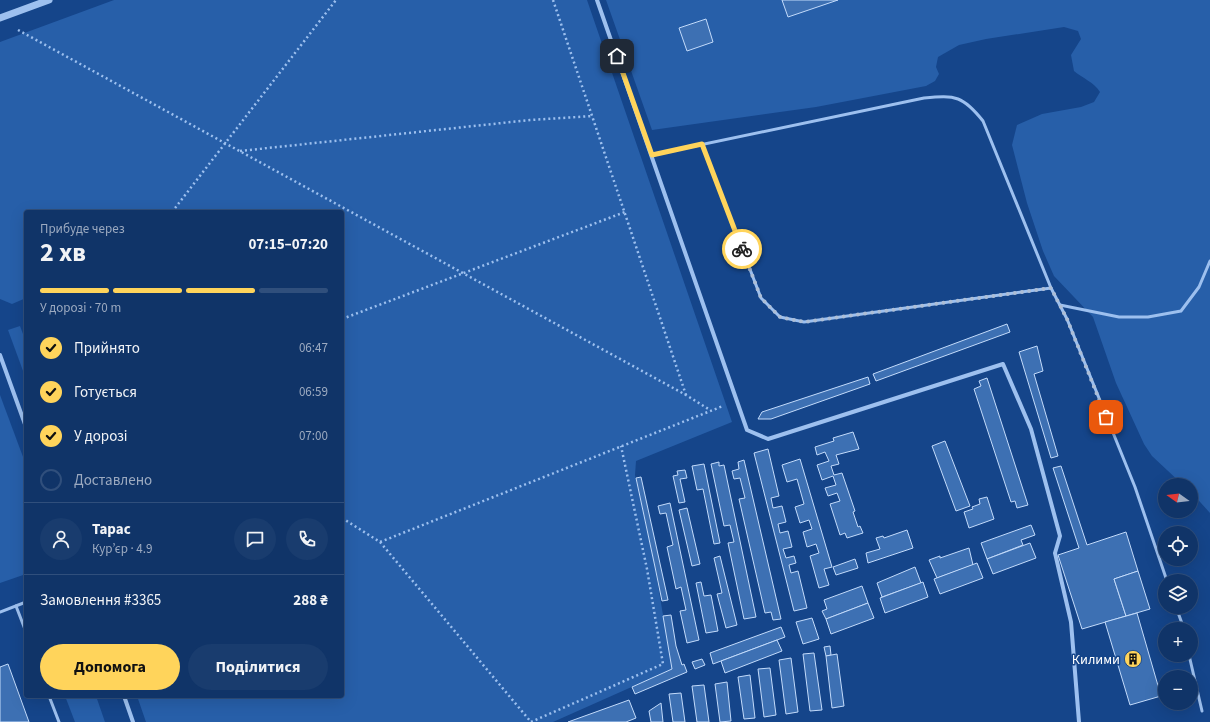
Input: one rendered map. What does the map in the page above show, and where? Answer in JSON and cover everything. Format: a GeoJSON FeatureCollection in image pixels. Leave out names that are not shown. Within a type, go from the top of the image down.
{"type":"FeatureCollection","features":[{"type":"Feature","properties":{"kind":"street"},"geometry":{"type":"LineString","coordinates":[[0,18],[49,0]]}},
{"type":"Feature","properties":{"kind":"street"},"geometry":{"type":"LineString","coordinates":[[597,0],[747,430],[768,439],[1003,364],[1031,429],[1060,536],[1055,553],[1071,622],[1079,722]]}},
{"type":"Feature","properties":{"kind":"street"},"geometry":{"type":"LineString","coordinates":[[0,355],[24,421]]}},
{"type":"Feature","properties":{"kind":"street"},"geometry":{"type":"LineString","coordinates":[[125,698],[133,722]]}},
{"type":"Feature","properties":{"kind":"lane"},"geometry":{"type":"LineString","coordinates":[[652,155],[924,98],[950,96],[970,105],[983,121],[1051,288],[1060,305],[1135,487],[1165,574]]}},
{"type":"Feature","properties":{"kind":"lane"},"geometry":{"type":"LineString","coordinates":[[702,144],[761,298],[780,317],[804,322],[1051,288]]}},
{"type":"Feature","properties":{"kind":"lane"},"geometry":{"type":"LineString","coordinates":[[1060,305],[1119,317],[1148,317],[1181,311],[1200,287],[1210,261]]}},
{"type":"Feature","properties":{"kind":"lane"},"geometry":{"type":"LineString","coordinates":[[0,612],[24,603]]}},
{"type":"Feature","properties":{"kind":"lane"},"geometry":{"type":"LineString","coordinates":[[16,606],[24,627]]}},
{"type":"Feature","properties":{"kind":"lane"},"geometry":{"type":"LineString","coordinates":[[1191,662],[1202,711]]}},
{"type":"Feature","properties":{"kind":"lane"},"geometry":{"type":"LineString","coordinates":[[50,698],[59,722]]}},
{"type":"Feature","properties":{"kind":"path"},"geometry":{"type":"LineString","coordinates":[[174,210],[336,0]]}},
{"type":"Feature","properties":{"kind":"path"},"geometry":{"type":"LineString","coordinates":[[553,0],[686,395]]}},
{"type":"Feature","properties":{"kind":"path"},"geometry":{"type":"LineString","coordinates":[[12,26],[686,395],[710,410]]}},
{"type":"Feature","properties":{"kind":"path"},"geometry":{"type":"LineString","coordinates":[[240,151],[530,120],[592,116]]}},
{"type":"Feature","properties":{"kind":"path"},"geometry":{"type":"LineString","coordinates":[[344,318],[625,212]]}},
{"type":"Feature","properties":{"kind":"path"},"geometry":{"type":"LineString","coordinates":[[380,542],[710,410],[736,401]]}},
{"type":"Feature","properties":{"kind":"path"},"geometry":{"type":"LineString","coordinates":[[344,519],[380,542],[531,722],[663,664],[647,568],[621,446]]}},
{"type":"Feature","properties":{"kind":"shaded area"},"geometry":{"type":"Polygon","coordinates":[[[114,0],[587,0],[732,422],[636,461],[635,475],[655,567],[672,669],[553,722],[146,722],[138,698],[344,698],[344,210],[24,210],[24,299],[12,304],[0,299],[0,42],[114,0]]]}},
{"type":"Feature","properties":{"kind":"shaded area"},"geometry":{"type":"Polygon","coordinates":[[[606,0],[1210,0],[1210,513],[1198,500],[1198,478],[1176,478],[1152,456],[1144,444],[1116,383],[1093,317],[1054,276],[1043,251],[1027,203],[1012,145],[1017,125],[1042,114],[1081,107],[1094,102],[1100,92],[1091,83],[1074,71],[1071,55],[1081,39],[1078,31],[1064,27],[986,39],[959,45],[938,57],[936,67],[939,74],[935,81],[926,86],[816,107],[652,130],[606,0]]]}},
{"type":"Feature","properties":{"kind":"shaded area"},"geometry":{"type":"Polygon","coordinates":[[[20,326],[24,337],[24,374],[8,330],[20,326]]]}},
{"type":"Feature","properties":{"kind":"shaded area"},"geometry":{"type":"Polygon","coordinates":[[[0,395],[24,460],[24,575],[0,583],[0,395]]]}},
{"type":"Feature","properties":{"kind":"shaded area"},"geometry":{"type":"Polygon","coordinates":[[[66,698],[97,698],[105,722],[75,722],[66,698]]]}},
{"type":"Feature","properties":{"kind":"building"},"geometry":{"type":"Polygon","coordinates":[[[782,0],[838,0],[788,17],[782,0]]]}},
{"type":"Feature","properties":{"kind":"building"},"geometry":{"type":"Polygon","coordinates":[[[706,19],[713,42],[687,51],[679,28],[706,19]]]}},
{"type":"Feature","properties":{"kind":"building"},"geometry":{"type":"Polygon","coordinates":[[[1007,324],[1010,332],[876,381],[873,374],[1007,324]]]}},
{"type":"Feature","properties":{"kind":"building"},"geometry":{"type":"Polygon","coordinates":[[[1037,346],[1043,371],[1034,374],[1058,456],[1051,458],[1019,352],[1037,346]]]}},
{"type":"Feature","properties":{"kind":"building"},"geometry":{"type":"Polygon","coordinates":[[[868,377],[870,384],[771,419],[758,419],[762,412],[868,377]]]}},
{"type":"Feature","properties":{"kind":"building"},"geometry":{"type":"Polygon","coordinates":[[[987,378],[1028,505],[1017,508],[1015,501],[1011,502],[974,389],[981,386],[979,381],[987,378]]]}},
{"type":"Feature","properties":{"kind":"building"},"geometry":{"type":"Polygon","coordinates":[[[853,432],[859,449],[836,455],[839,464],[831,466],[834,475],[842,473],[855,511],[853,512],[858,527],[860,526],[863,533],[847,538],[845,533],[840,535],[830,504],[840,501],[837,493],[828,496],[825,488],[836,485],[833,476],[822,480],[817,465],[829,461],[825,452],[817,455],[815,447],[834,441],[833,438],[853,432]]]}},
{"type":"Feature","properties":{"kind":"building"},"geometry":{"type":"Polygon","coordinates":[[[945,441],[970,506],[956,511],[932,446],[945,441]]]}},
{"type":"Feature","properties":{"kind":"building"},"geometry":{"type":"Polygon","coordinates":[[[768,449],[779,496],[771,498],[773,508],[782,506],[786,522],[778,524],[780,533],[788,531],[792,547],[783,549],[786,558],[794,556],[796,563],[789,565],[791,573],[798,571],[807,608],[794,611],[754,453],[768,449]]]}},
{"type":"Feature","properties":{"kind":"building"},"geometry":{"type":"Polygon","coordinates":[[[800,459],[832,567],[824,569],[829,585],[819,588],[810,556],[819,553],[816,544],[807,547],[803,532],[812,529],[809,520],[800,523],[795,507],[804,504],[797,479],[787,482],[782,465],[800,459]]]}},
{"type":"Feature","properties":{"kind":"building"},"geometry":{"type":"Polygon","coordinates":[[[744,460],[781,619],[773,620],[771,612],[765,613],[739,499],[745,498],[740,478],[734,479],[732,471],[739,469],[738,462],[744,460]]]}},
{"type":"Feature","properties":{"kind":"building"},"geometry":{"type":"Polygon","coordinates":[[[719,462],[719,466],[724,465],[756,617],[744,619],[728,543],[734,542],[730,525],[724,526],[711,464],[719,462]]]}},
{"type":"Feature","properties":{"kind":"building"},"geometry":{"type":"Polygon","coordinates":[[[704,464],[720,543],[714,544],[703,489],[697,490],[692,466],[704,464]]]}},
{"type":"Feature","properties":{"kind":"building"},"geometry":{"type":"Polygon","coordinates":[[[1061,466],[1087,545],[1126,532],[1138,571],[1114,579],[1126,616],[1082,629],[1058,555],[1079,548],[1053,468],[1061,466]]]}},
{"type":"Feature","properties":{"kind":"building"},"geometry":{"type":"Polygon","coordinates":[[[685,470],[687,478],[680,479],[685,502],[679,503],[673,476],[678,475],[677,471],[685,470]]]}},
{"type":"Feature","properties":{"kind":"building"},"geometry":{"type":"Polygon","coordinates":[[[641,477],[668,600],[662,601],[636,478],[641,477]]]}},
{"type":"Feature","properties":{"kind":"building"},"geometry":{"type":"Polygon","coordinates":[[[987,497],[994,519],[969,528],[964,512],[973,509],[972,507],[980,504],[979,499],[987,497]]]}},
{"type":"Feature","properties":{"kind":"building"},"geometry":{"type":"Polygon","coordinates":[[[670,503],[699,640],[687,643],[680,611],[686,610],[681,587],[676,589],[667,547],[673,545],[666,513],[660,514],[658,506],[670,503]]]}},
{"type":"Feature","properties":{"kind":"building"},"geometry":{"type":"Polygon","coordinates":[[[687,508],[700,564],[692,566],[679,510],[687,508]]]}},
{"type":"Feature","properties":{"kind":"building"},"geometry":{"type":"Polygon","coordinates":[[[1031,525],[1035,535],[1021,540],[1023,545],[987,559],[981,543],[1031,525]]]}},
{"type":"Feature","properties":{"kind":"building"},"geometry":{"type":"Polygon","coordinates":[[[907,530],[913,548],[868,563],[866,553],[880,549],[876,538],[883,536],[884,538],[907,530]]]}},
{"type":"Feature","properties":{"kind":"building"},"geometry":{"type":"Polygon","coordinates":[[[1030,543],[1036,558],[993,574],[987,559],[1030,543]]]}},
{"type":"Feature","properties":{"kind":"building"},"geometry":{"type":"Polygon","coordinates":[[[969,548],[973,565],[937,578],[929,560],[940,556],[940,558],[969,548]]]}},
{"type":"Feature","properties":{"kind":"building"},"geometry":{"type":"Polygon","coordinates":[[[720,556],[737,625],[726,628],[717,594],[722,593],[714,558],[720,556]]]}},
{"type":"Feature","properties":{"kind":"building"},"geometry":{"type":"Polygon","coordinates":[[[855,559],[858,568],[836,575],[833,567],[855,559]]]}},
{"type":"Feature","properties":{"kind":"building"},"geometry":{"type":"Polygon","coordinates":[[[977,563],[983,578],[940,594],[934,579],[977,563]]]}},
{"type":"Feature","properties":{"kind":"building"},"geometry":{"type":"Polygon","coordinates":[[[915,567],[921,583],[882,597],[877,583],[915,567]]]}},
{"type":"Feature","properties":{"kind":"building"},"geometry":{"type":"Polygon","coordinates":[[[1138,571],[1150,609],[1126,616],[1114,579],[1138,571]]]}},
{"type":"Feature","properties":{"kind":"building"},"geometry":{"type":"Polygon","coordinates":[[[701,582],[704,596],[711,595],[718,631],[706,633],[696,583],[701,582]]]}},
{"type":"Feature","properties":{"kind":"building"},"geometry":{"type":"Polygon","coordinates":[[[923,582],[928,597],[885,613],[880,598],[923,582]]]}},
{"type":"Feature","properties":{"kind":"building"},"geometry":{"type":"Polygon","coordinates":[[[862,586],[868,603],[826,619],[822,611],[827,609],[824,600],[862,586]]]}},
{"type":"Feature","properties":{"kind":"building"},"geometry":{"type":"Polygon","coordinates":[[[868,603],[874,618],[831,634],[826,619],[868,603]]]}},
{"type":"Feature","properties":{"kind":"building","name":"Килими"},"geometry":{"type":"Polygon","coordinates":[[[1137,613],[1158,686],[1158,697],[1130,705],[1105,622],[1137,613]]]}},
{"type":"Feature","properties":{"kind":"building"},"geometry":{"type":"Polygon","coordinates":[[[671,615],[676,646],[682,665],[684,664],[687,672],[635,694],[632,687],[672,669],[663,616],[671,615]]]}},
{"type":"Feature","properties":{"kind":"building"},"geometry":{"type":"Polygon","coordinates":[[[812,618],[819,639],[803,644],[796,622],[812,618]]]}},
{"type":"Feature","properties":{"kind":"building"},"geometry":{"type":"Polygon","coordinates":[[[781,627],[785,637],[713,664],[710,653],[781,627]]]}},
{"type":"Feature","properties":{"kind":"building"},"geometry":{"type":"Polygon","coordinates":[[[777,640],[782,651],[725,673],[721,661],[777,640]]]}},
{"type":"Feature","properties":{"kind":"building"},"geometry":{"type":"Polygon","coordinates":[[[830,646],[831,655],[826,656],[824,647],[830,646]]]}},
{"type":"Feature","properties":{"kind":"building"},"geometry":{"type":"Polygon","coordinates":[[[814,653],[822,710],[810,711],[803,654],[814,653]]]}},
{"type":"Feature","properties":{"kind":"building"},"geometry":{"type":"Polygon","coordinates":[[[837,654],[844,706],[832,708],[826,656],[837,654]]]}},
{"type":"Feature","properties":{"kind":"building"},"geometry":{"type":"Polygon","coordinates":[[[791,658],[798,712],[786,714],[779,660],[791,658]]]}},
{"type":"Feature","properties":{"kind":"building"},"geometry":{"type":"Polygon","coordinates":[[[702,659],[705,665],[695,669],[692,662],[702,659]]]}},
{"type":"Feature","properties":{"kind":"building"},"geometry":{"type":"Polygon","coordinates":[[[8,664],[29,722],[0,722],[0,667],[8,664]]]}},
{"type":"Feature","properties":{"kind":"building"},"geometry":{"type":"Polygon","coordinates":[[[770,668],[776,715],[764,717],[758,669],[770,668]]]}},
{"type":"Feature","properties":{"kind":"building"},"geometry":{"type":"Polygon","coordinates":[[[750,675],[755,718],[744,719],[738,677],[750,675]]]}},
{"type":"Feature","properties":{"kind":"building"},"geometry":{"type":"Polygon","coordinates":[[[727,682],[731,721],[720,722],[715,684],[727,682]]]}},
{"type":"Feature","properties":{"kind":"building"},"geometry":{"type":"Polygon","coordinates":[[[704,685],[709,722],[697,722],[692,686],[704,685]]]}},
{"type":"Feature","properties":{"kind":"building"},"geometry":{"type":"Polygon","coordinates":[[[681,693],[685,722],[673,722],[669,694],[681,693]]]}},
{"type":"Feature","properties":{"kind":"building"},"geometry":{"type":"Polygon","coordinates":[[[629,700],[636,718],[626,722],[568,722],[629,700]]]}},
{"type":"Feature","properties":{"kind":"building"},"geometry":{"type":"Polygon","coordinates":[[[661,703],[663,722],[651,722],[649,711],[661,703]]]}},
{"type":"Feature","properties":{"kind":"way so far"},"geometry":{"type":"LineString","coordinates":[[742,249],[761,298],[780,317],[804,322],[1051,288],[1067,319],[1106,417]]}},
{"type":"Feature","properties":{"kind":"place","name":"Килими"},"geometry":{"type":"Point","coordinates":[1133,659]}},
{"type":"Feature","properties":{"kind":"route"},"geometry":{"type":"LineString","coordinates":[[617,56],[652,155],[702,144],[742,249]]}}]}
